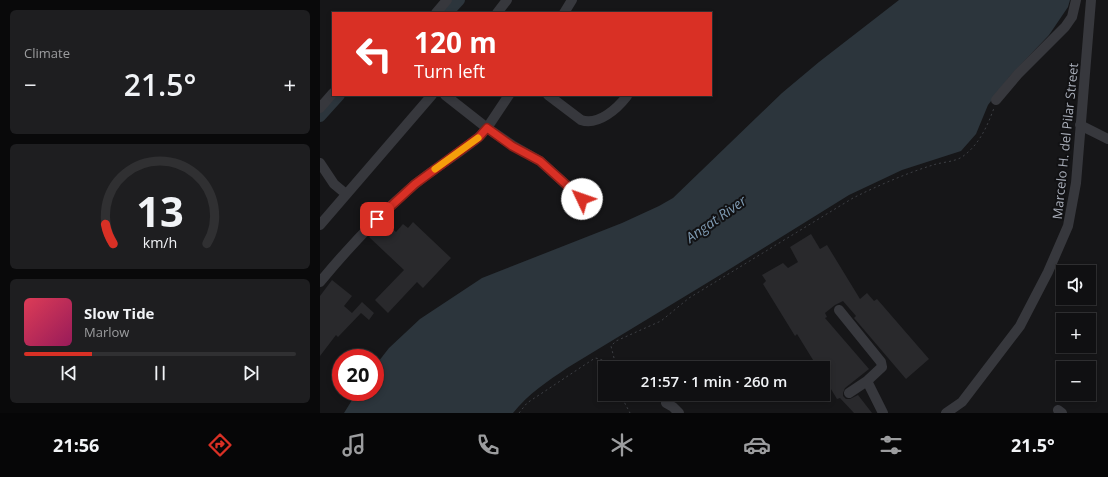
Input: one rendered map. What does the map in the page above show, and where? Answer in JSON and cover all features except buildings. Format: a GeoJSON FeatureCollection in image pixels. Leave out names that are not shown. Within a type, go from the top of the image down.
{"type":"FeatureCollection","features":[{"type":"Feature","properties":{"kind":"street"},"geometry":{"type":"LineString","coordinates":[[437,12],[447,0]]}},
{"type":"Feature","properties":{"kind":"street"},"geometry":{"type":"LineString","coordinates":[[498,12],[507,0]]}},
{"type":"Feature","properties":{"kind":"street"},"geometry":{"type":"LineString","coordinates":[[565,12],[572,0]]}},
{"type":"Feature","properties":{"kind":"street"},"geometry":{"type":"LineString","coordinates":[[996,100],[1018,74],[1065,27],[1072,17],[1076,0]]}},
{"type":"Feature","properties":{"kind":"street","name":"Marcelo H. del Pilar Street"},"geometry":{"type":"LineString","coordinates":[[946,413],[962,402],[1020,326],[1048,272],[1068,226],[1076,183],[1091,0]]}},
{"type":"Feature","properties":{"kind":"street"},"geometry":{"type":"LineString","coordinates":[[320,108],[332,94]]}},
{"type":"Feature","properties":{"kind":"street"},"geometry":{"type":"LineString","coordinates":[[320,224],[431,96]]}},
{"type":"Feature","properties":{"kind":"street"},"geometry":{"type":"LineString","coordinates":[[446,96],[512,146],[540,161],[582,199]]}},
{"type":"Feature","properties":{"kind":"street"},"geometry":{"type":"LineString","coordinates":[[320,282],[338,260],[382,214],[415,184],[479,137],[487,128],[508,96]]}},
{"type":"Feature","properties":{"kind":"street"},"geometry":{"type":"LineString","coordinates":[[549,96],[581,120],[586,122],[614,111],[627,96]]}},
{"type":"Feature","properties":{"kind":"street"},"geometry":{"type":"LineString","coordinates":[[1080,125],[1108,139]]}},
{"type":"Feature","properties":{"kind":"street"},"geometry":{"type":"LineString","coordinates":[[320,163],[334,184],[346,194]]}},
{"type":"Feature","properties":{"kind":"street"},"geometry":{"type":"LineString","coordinates":[[839,310],[881,362],[882,367],[867,381],[849,393]]}},
{"type":"Feature","properties":{"kind":"street"},"geometry":{"type":"LineString","coordinates":[[867,381],[883,413]]}},
{"type":"Feature","properties":{"kind":"street"},"geometry":{"type":"LineString","coordinates":[[666,403],[679,413]]}},
{"type":"Feature","properties":{"kind":"path"},"geometry":{"type":"LineString","coordinates":[[614,361],[611,346],[616,341],[661,321],[689,298],[853,198],[870,189],[933,164],[952,161],[961,157],[976,144],[984,133],[996,100]]}},
{"type":"Feature","properties":{"kind":"path"},"geometry":{"type":"LineString","coordinates":[[519,413],[527,403],[596,358],[601,358],[604,361]]}},
{"type":"Feature","properties":{"kind":"path"},"geometry":{"type":"LineString","coordinates":[[624,401],[630,413]]}},
{"type":"Feature","properties":{"kind":"water","name":"Angat River"},"geometry":{"type":"Polygon","coordinates":[[[899,0],[1070,0],[1068,7],[1049,35],[1010,76],[988,105],[976,134],[961,151],[902,170],[849,195],[567,368],[532,394],[513,413],[344,413],[351,401],[384,401],[384,354],[420,319],[482,278],[622,223],[673,198],[782,93],[819,62],[899,0]]]}},
{"type":"Feature","properties":{"kind":"waterway"},"geometry":{"type":"LineString","coordinates":[[448,12],[459,0]]}},
{"type":"Feature","properties":{"kind":"waterway"},"geometry":{"type":"LineString","coordinates":[[320,116],[338,96]]}},
{"type":"Feature","properties":{"kind":"slow traffic"},"geometry":{"type":"LineString","coordinates":[[435,169],[478,138]]}},
{"type":"Feature","properties":{"kind":"route"},"geometry":{"type":"LineString","coordinates":[[377,219],[415,184],[479,137],[487,128],[512,146],[540,161],[582,199]]}}]}
